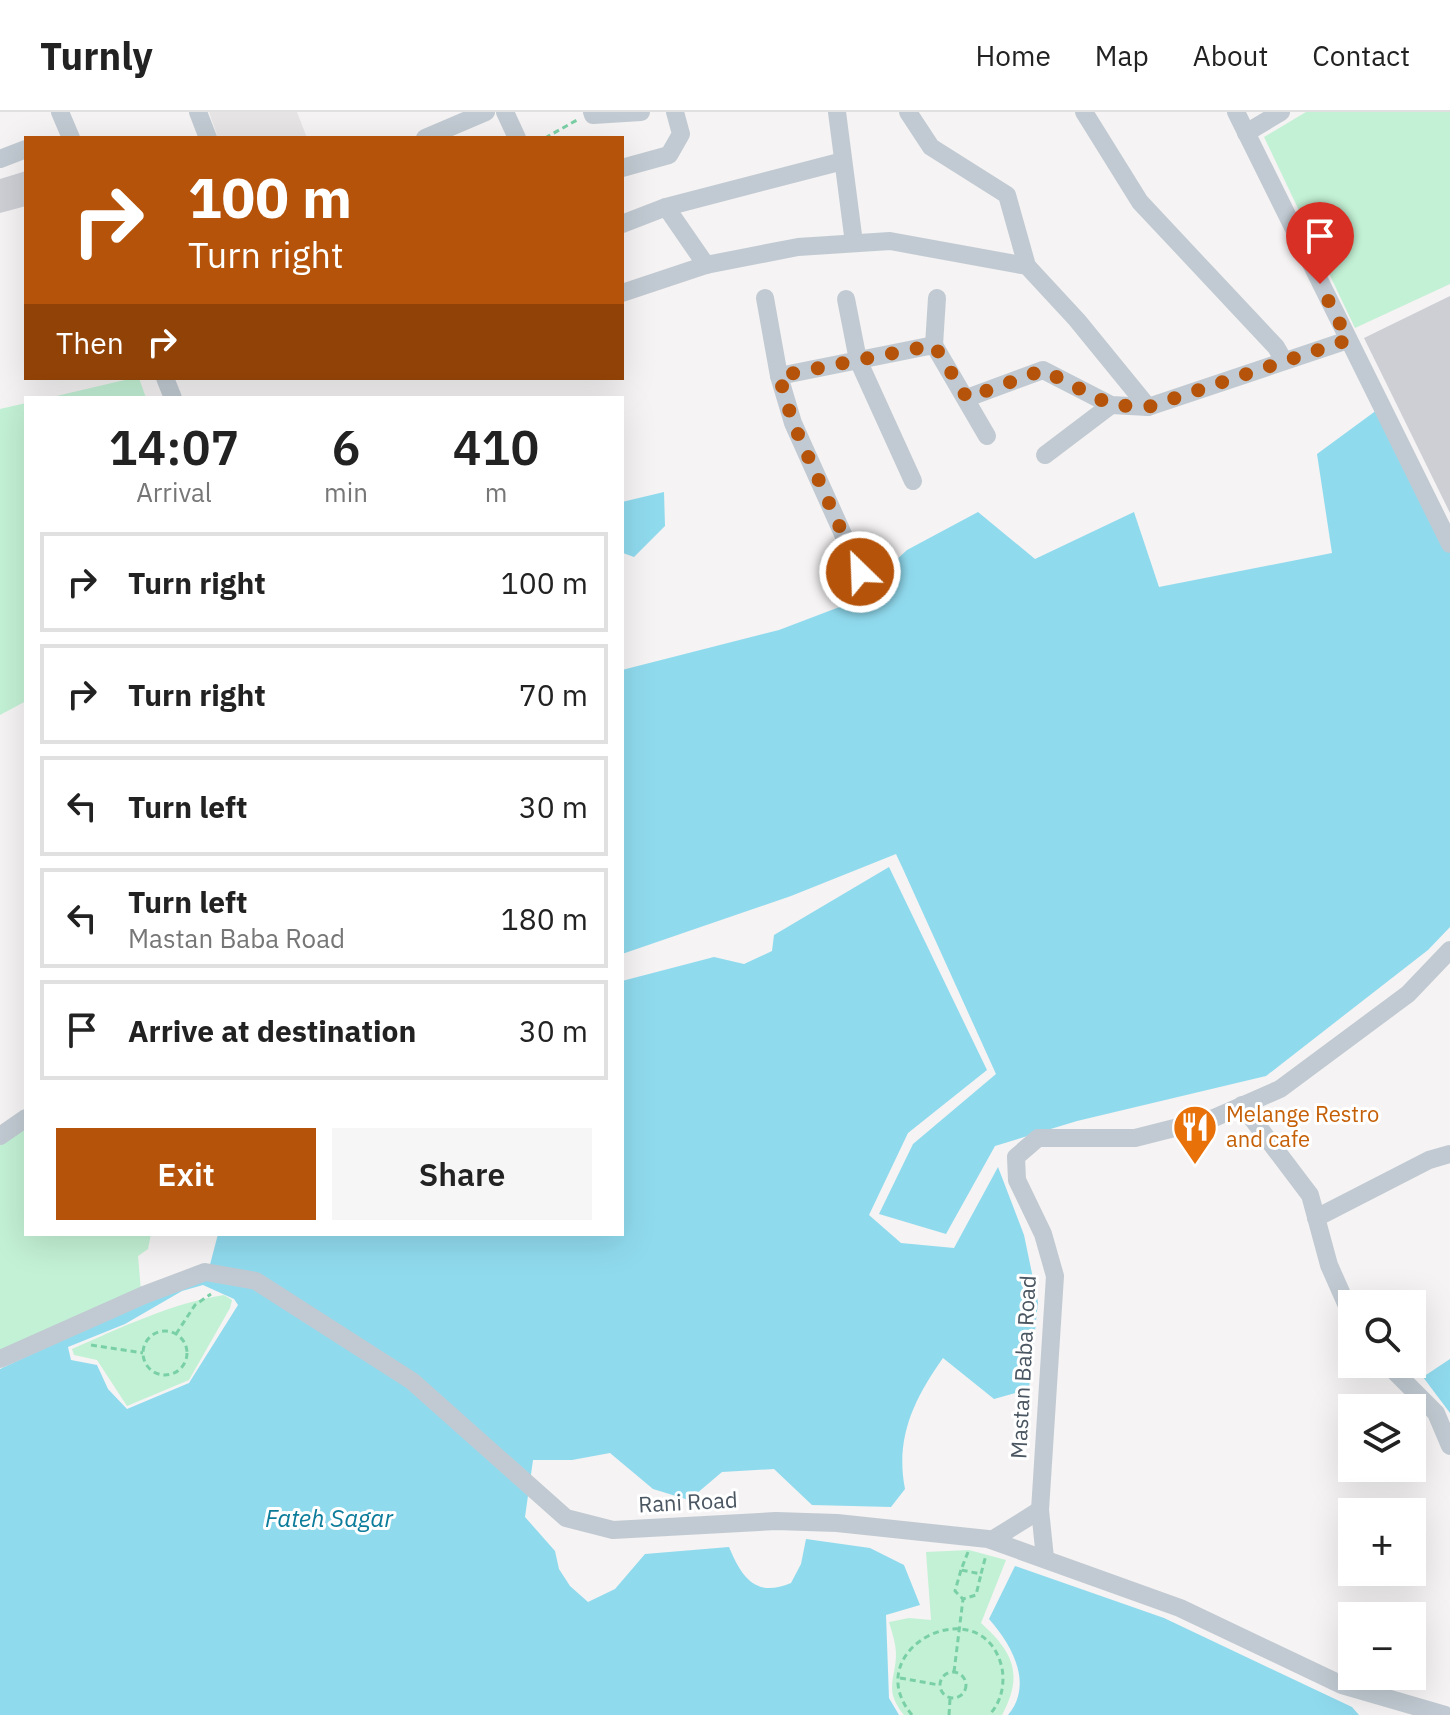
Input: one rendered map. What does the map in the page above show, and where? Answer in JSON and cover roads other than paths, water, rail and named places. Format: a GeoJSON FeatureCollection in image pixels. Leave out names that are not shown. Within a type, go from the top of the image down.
{"type":"FeatureCollection","features":[{"type":"Feature","properties":{"kind":"street"},"geometry":{"type":"LineString","coordinates":[[60,112],[64,136]]}},
{"type":"Feature","properties":{"kind":"street"},"geometry":{"type":"LineString","coordinates":[[198,112],[207,136]]}},
{"type":"Feature","properties":{"kind":"street"},"geometry":{"type":"LineString","coordinates":[[430,136],[486,112]]}},
{"type":"Feature","properties":{"kind":"street"},"geometry":{"type":"LineString","coordinates":[[505,112],[516,136]]}},
{"type":"Feature","properties":{"kind":"street"},"geometry":{"type":"LineString","coordinates":[[592,112],[593,115],[641,112]]}},
{"type":"Feature","properties":{"kind":"street"},"geometry":{"type":"LineString","coordinates":[[624,167],[669,155],[681,134],[675,112]]}},
{"type":"Feature","properties":{"kind":"street"},"geometry":{"type":"LineString","coordinates":[[837,112],[854,243]]}},
{"type":"Feature","properties":{"kind":"street"},"geometry":{"type":"LineString","coordinates":[[908,112],[931,147],[1007,195],[1027,266],[1077,320],[1148,407]]}},
{"type":"Feature","properties":{"kind":"street"},"geometry":{"type":"LineString","coordinates":[[1084,112],[1140,202],[1276,347],[1284,361]]}},
{"type":"Feature","properties":{"kind":"street"},"geometry":{"type":"LineString","coordinates":[[1236,112],[1450,544]]}},
{"type":"Feature","properties":{"kind":"street"},"geometry":{"type":"LineString","coordinates":[[1246,133],[1281,112]]}},
{"type":"Feature","properties":{"kind":"street"},"geometry":{"type":"LineString","coordinates":[[0,159],[24,150]]}},
{"type":"Feature","properties":{"kind":"street"},"geometry":{"type":"LineString","coordinates":[[624,223],[666,207],[843,161]]}},
{"type":"Feature","properties":{"kind":"street"},"geometry":{"type":"LineString","coordinates":[[666,207],[706,265]]}},
{"type":"Feature","properties":{"kind":"street"},"geometry":{"type":"LineString","coordinates":[[624,292],[706,265],[798,247],[854,243],[890,241],[1027,266]]}},
{"type":"Feature","properties":{"kind":"street"},"geometry":{"type":"LineString","coordinates":[[765,298],[779,376],[793,423],[860,572]]}},
{"type":"Feature","properties":{"kind":"street"},"geometry":{"type":"LineString","coordinates":[[937,298],[934,345],[987,436]]}},
{"type":"Feature","properties":{"kind":"street"},"geometry":{"type":"LineString","coordinates":[[846,299],[858,360],[913,481]]}},
{"type":"Feature","properties":{"kind":"street"},"geometry":{"type":"LineString","coordinates":[[967,398],[1043,370],[1111,405],[1148,407],[1348,340]]}},
{"type":"Feature","properties":{"kind":"street"},"geometry":{"type":"LineString","coordinates":[[779,376],[934,345]]}},
{"type":"Feature","properties":{"kind":"street"},"geometry":{"type":"LineString","coordinates":[[1045,455],[1111,405]]}},
{"type":"Feature","properties":{"kind":"street","name":"Mastan Baba Road"},"geometry":{"type":"LineString","coordinates":[[1045,1558],[1040,1510],[1055,1276],[1043,1234],[1017,1180],[1016,1157],[1038,1138],[1135,1138],[1214,1118],[1280,1089],[1395,1003],[1450,950]]}},
{"type":"Feature","properties":{"kind":"street"},"geometry":{"type":"LineString","coordinates":[[1242,1105],[1310,1195],[1329,1265],[1340,1290]]}},
{"type":"Feature","properties":{"kind":"street"},"geometry":{"type":"LineString","coordinates":[[0,1136],[24,1119]]}},
{"type":"Feature","properties":{"kind":"street"},"geometry":{"type":"LineString","coordinates":[[1316,1218],[1429,1160],[1450,1154]]}},
{"type":"Feature","properties":{"kind":"street","name":"Rani Road"},"geometry":{"type":"LineString","coordinates":[[0,1359],[144,1295],[205,1272],[256,1281],[412,1381],[566,1518],[613,1530],[776,1521],[837,1523],[1045,1558],[1180,1608],[1342,1685],[1445,1715]]}},
{"type":"Feature","properties":{"kind":"street"},"geometry":{"type":"LineString","coordinates":[[1401,1378],[1436,1413],[1450,1446]]}},
{"type":"Feature","properties":{"kind":"street"},"geometry":{"type":"LineString","coordinates":[[989,1548],[1040,1510]]}},
{"type":"Feature","properties":{"kind":"water"},"geometry":{"type":"Polygon","coordinates":[[[1381,407],[1450,540],[1450,927],[1428,950],[1266,1076],[1077,1121],[995,1146],[946,1234],[879,1214],[913,1144],[996,1074],[896,854],[791,896],[624,953],[624,669],[779,630],[850,603],[907,550],[978,512],[1035,559],[1134,512],[1159,587],[1332,553],[1317,454],[1381,407]]]}},
{"type":"Feature","properties":{"kind":"water"},"geometry":{"type":"Polygon","coordinates":[[[664,492],[665,526],[634,557],[624,553],[624,502],[664,492]]]}},
{"type":"Feature","properties":{"kind":"water","name":"Fateh Sagar"},"geometry":{"type":"Polygon","coordinates":[[[889,867],[987,1070],[908,1133],[869,1215],[901,1243],[954,1248],[998,1167],[1024,1235],[1038,1302],[1029,1389],[994,1399],[943,1358],[923,1389],[909,1420],[903,1453],[905,1489],[891,1507],[812,1505],[774,1469],[722,1472],[689,1500],[653,1489],[610,1453],[572,1460],[533,1460],[525,1517],[555,1551],[559,1569],[570,1586],[588,1602],[615,1589],[645,1554],[729,1547],[745,1576],[768,1588],[791,1583],[801,1564],[806,1539],[870,1548],[904,1565],[920,1605],[886,1615],[889,1698],[899,1715],[0,1715],[0,1369],[120,1313],[206,1280],[217,1236],[624,1236],[624,980],[714,957],[744,964],[772,951],[774,935],[889,867]],[[203,1285],[182,1291],[125,1324],[68,1347],[71,1360],[97,1365],[108,1389],[127,1409],[189,1383],[238,1305],[234,1299],[203,1285]]]}},
{"type":"Feature","properties":{"kind":"water"},"geometry":{"type":"Polygon","coordinates":[[[1450,1359],[1450,1413],[1424,1378],[1450,1359]]]}},
{"type":"Feature","properties":{"kind":"water"},"geometry":{"type":"Polygon","coordinates":[[[1015,1566],[1164,1618],[1352,1707],[1359,1715],[1008,1715],[1019,1691],[1017,1665],[989,1619],[1015,1566]]]}},
{"type":"Feature","properties":{"kind":"place","name":"Melange Restro and cafe"},"geometry":{"type":"Point","coordinates":[1195,1166]}}]}
